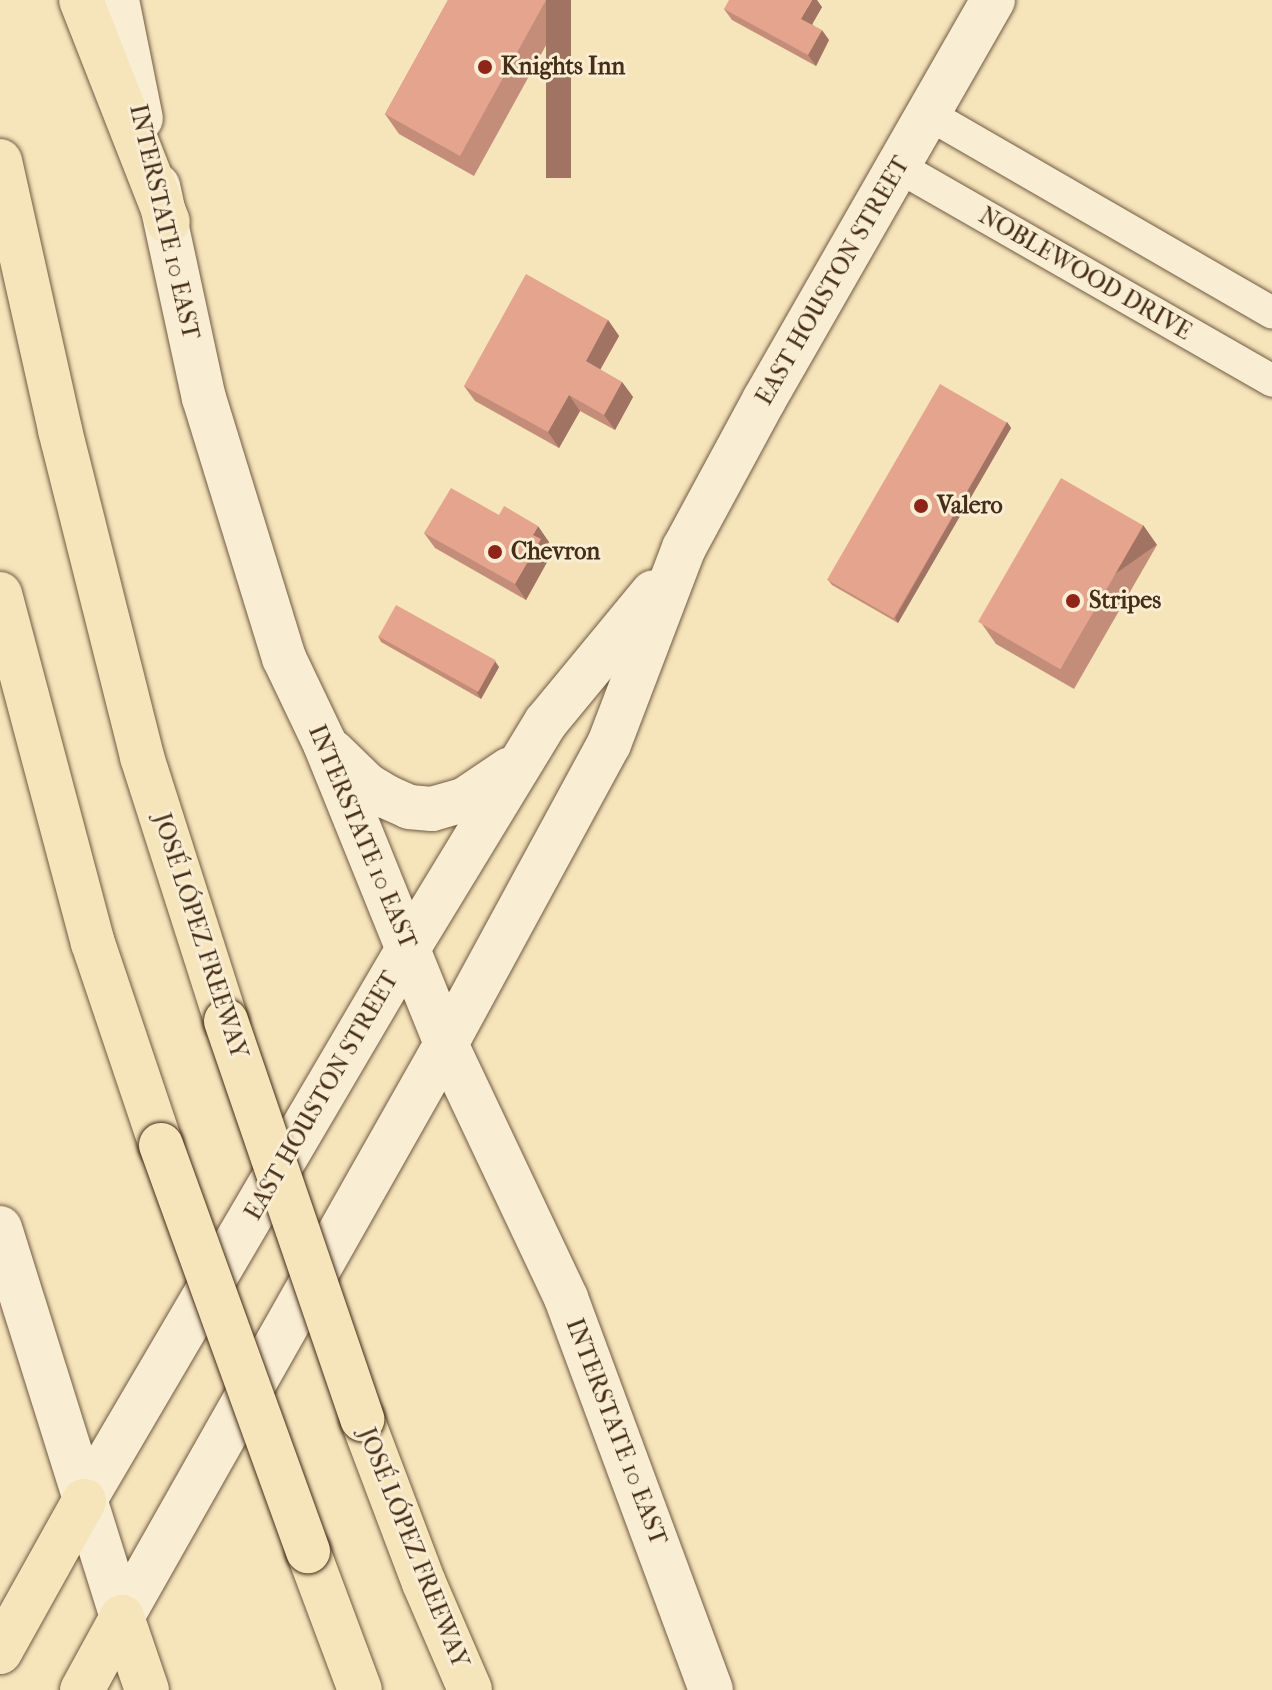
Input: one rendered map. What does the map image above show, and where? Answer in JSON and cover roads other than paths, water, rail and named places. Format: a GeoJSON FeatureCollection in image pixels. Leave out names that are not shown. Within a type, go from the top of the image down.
{"type":"FeatureCollection","features":[{"type":"Feature","properties":{"kind":"main road"},"geometry":{"type":"LineString","coordinates":[[81,0],[168,222]]}},
{"type":"Feature","properties":{"kind":"main road","name":"INTERSTATE 10 EAST"},"geometry":{"type":"LineString","coordinates":[[117,0],[134,95],[168,222],[204,398],[284,658],[325,744],[446,1044],[566,1298],[711,1690]]}},
{"type":"Feature","properties":{"kind":"main road","name":"EAST HOUSTON STREET"},"geometry":{"type":"LineString","coordinates":[[82,1690],[446,1044],[609,744],[677,564],[764,400],[993,0]]}},
{"type":"Feature","properties":{"kind":"main road","name":"JOSÉ LÓPEZ FREEWAY"},"geometry":{"type":"LineString","coordinates":[[0,161],[60,430],[142,757],[226,1021],[362,1419],[424,1583],[470,1690]]}},
{"type":"Feature","properties":{"kind":"main road","name":"EAST HOUSTON STREET"},"geometry":{"type":"LineString","coordinates":[[0,1652],[84,1501],[409,947],[546,722],[677,564]]}},
{"type":"Feature","properties":{"kind":"main road"},"geometry":{"type":"LineString","coordinates":[[0,594],[93,943],[161,1145],[360,1690]]}},
{"type":"Feature","properties":{"kind":"main road"},"geometry":{"type":"LineString","coordinates":[[325,744],[367,785],[409,807],[432,809],[464,800],[522,761]]}},
{"type":"Feature","properties":{"kind":"main road"},"geometry":{"type":"LineString","coordinates":[[0,1228],[84,1501],[147,1690]]}},
{"type":"Feature","properties":{"kind":"street"},"geometry":{"type":"LineString","coordinates":[[928,114],[1272,313]]}},
{"type":"Feature","properties":{"kind":"street","name":"NOBLEWOOD DRIVE"},"geometry":{"type":"LineString","coordinates":[[899,167],[1272,381]]}},
{"type":"Feature","properties":{"kind":"place","name":"Knights Inn"},"geometry":{"type":"Point","coordinates":[485,67]}},
{"type":"Feature","properties":{"kind":"place","name":"Valero"},"geometry":{"type":"Point","coordinates":[921,506]}},
{"type":"Feature","properties":{"kind":"place","name":"Chevron"},"geometry":{"type":"Point","coordinates":[495,552]}},
{"type":"Feature","properties":{"kind":"place","name":"Stripes"},"geometry":{"type":"Point","coordinates":[1073,601]}}]}
